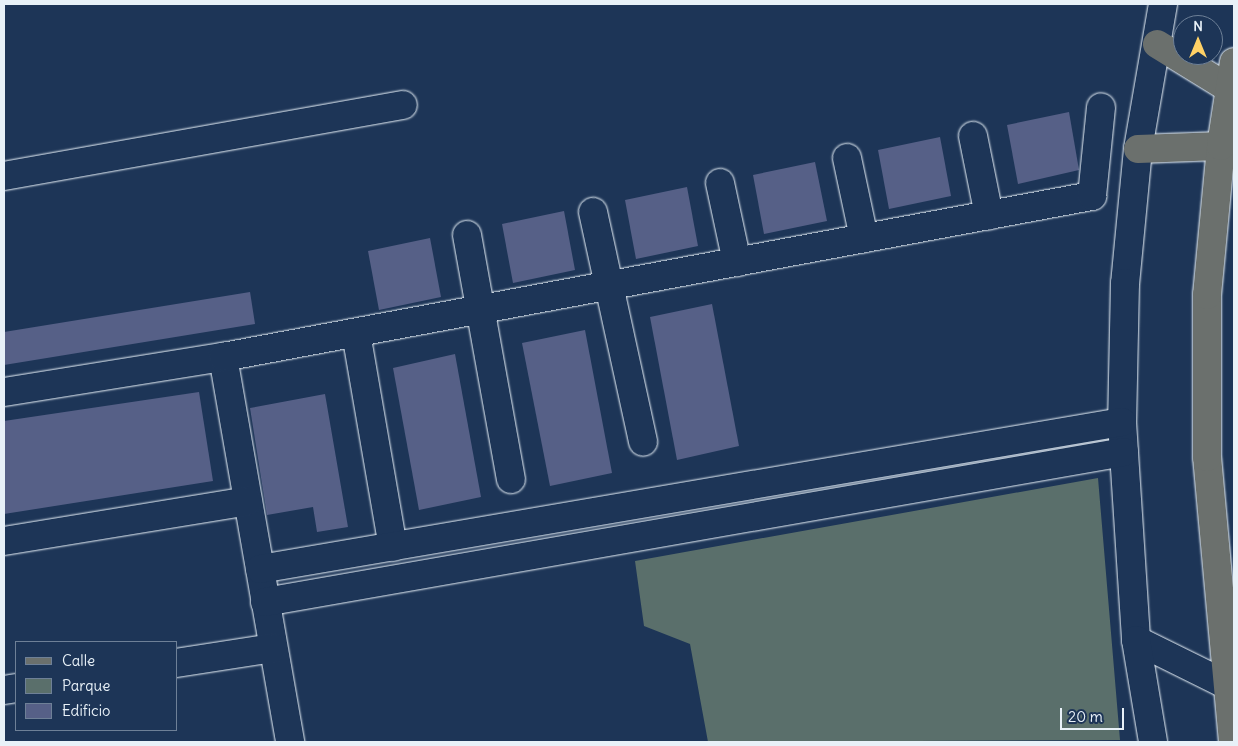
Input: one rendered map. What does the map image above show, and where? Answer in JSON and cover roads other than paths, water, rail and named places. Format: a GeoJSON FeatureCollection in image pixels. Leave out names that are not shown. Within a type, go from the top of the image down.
{"type":"FeatureCollection","features":[{"type":"Feature","properties":{"kind":"main road"},"geometry":{"type":"LineString","coordinates":[[1157,44],[1230,89]]}},
{"type":"Feature","properties":{"kind":"main road"},"geometry":{"type":"LineString","coordinates":[[1233,742],[1225,684],[1207,448],[1207,295],[1220,146],[1234,62]]}},
{"type":"Feature","properties":{"kind":"main road"},"geometry":{"type":"LineString","coordinates":[[1138,149],[1220,146]]}},
{"type":"Feature","properties":{"kind":"street"},"geometry":{"type":"LineString","coordinates":[[1153,742],[1136,640],[1122,422],[1125,283],[1138,149],[1164,4]]}},
{"type":"Feature","properties":{"kind":"street"},"geometry":{"type":"LineString","coordinates":[[4,176],[403,105]]}},
{"type":"Feature","properties":{"kind":"street"},"geometry":{"type":"LineString","coordinates":[[4,392],[223,357],[1092,196],[1101,107]]}},
{"type":"Feature","properties":{"kind":"street"},"geometry":{"type":"LineString","coordinates":[[973,136],[989,215]]}},
{"type":"Feature","properties":{"kind":"street"},"geometry":{"type":"LineString","coordinates":[[847,158],[864,238]]}},
{"type":"Feature","properties":{"kind":"street"},"geometry":{"type":"LineString","coordinates":[[720,183],[737,262]]}},
{"type":"Feature","properties":{"kind":"street"},"geometry":{"type":"LineString","coordinates":[[593,212],[643,442]]}},
{"type":"Feature","properties":{"kind":"street"},"geometry":{"type":"LineString","coordinates":[[467,235],[510,479]]}},
{"type":"Feature","properties":{"kind":"street"},"geometry":{"type":"LineString","coordinates":[[356,332],[393,547]]}},
{"type":"Feature","properties":{"kind":"street"},"geometry":{"type":"LineString","coordinates":[[223,357],[290,742]]}},
{"type":"Feature","properties":{"kind":"street"},"geometry":{"type":"LineString","coordinates":[[260,570],[1122,422]]}},
{"type":"Feature","properties":{"kind":"street"},"geometry":{"type":"LineString","coordinates":[[265,602],[650,533],[1124,452]]}},
{"type":"Feature","properties":{"kind":"street"},"geometry":{"type":"LineString","coordinates":[[4,541],[248,501]]}},
{"type":"Feature","properties":{"kind":"street"},"geometry":{"type":"LineString","coordinates":[[644,504],[650,533]]}},
{"type":"Feature","properties":{"kind":"street"},"geometry":{"type":"LineString","coordinates":[[1136,640],[1225,684]]}},
{"type":"Feature","properties":{"kind":"street"},"geometry":{"type":"LineString","coordinates":[[178,663],[273,648]]}}]}
